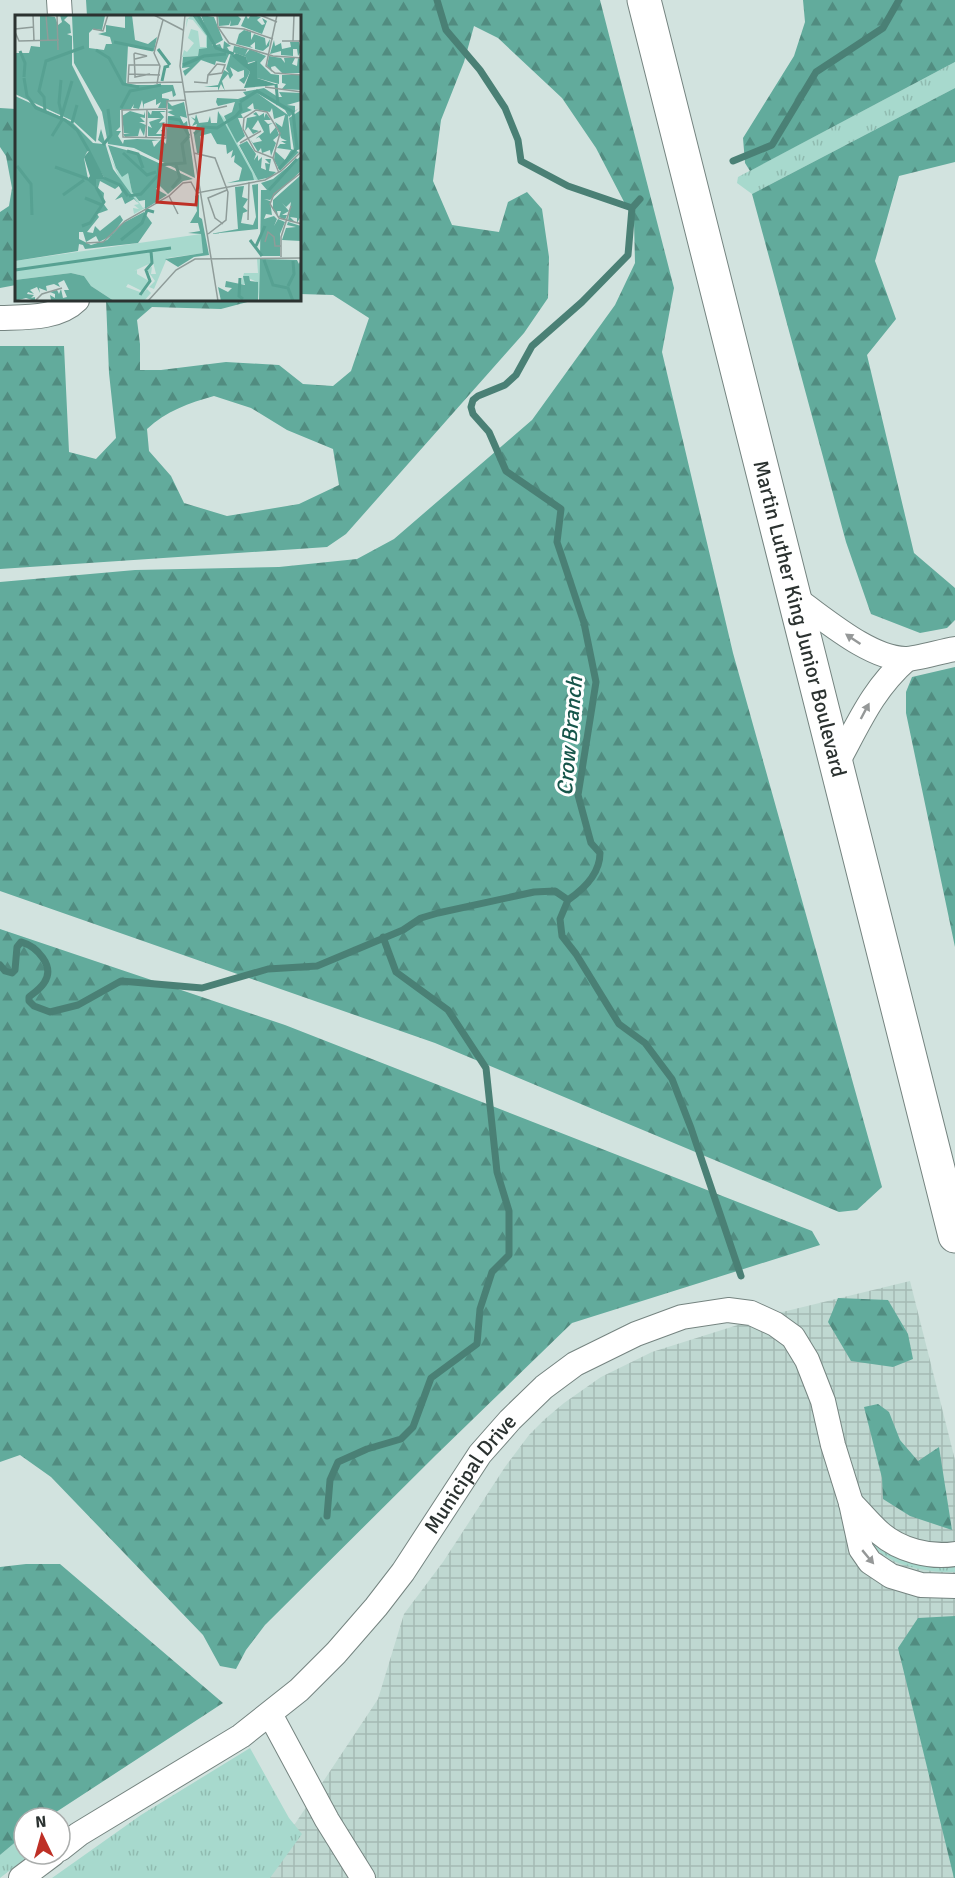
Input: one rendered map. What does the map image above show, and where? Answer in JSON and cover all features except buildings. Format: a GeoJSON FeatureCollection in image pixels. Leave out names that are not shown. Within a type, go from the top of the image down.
{"type":"FeatureCollection","features":[{"type":"Feature","properties":{"kind":"main road","name":"Martin Luther King Junior Boulevard"},"geometry":{"type":"LineString","coordinates":[[644,0],[955,1236]]}},
{"type":"Feature","properties":{"kind":"street"},"geometry":{"type":"LineString","coordinates":[[59,0],[60,15]]}},
{"type":"Feature","properties":{"kind":"street"},"geometry":{"type":"LineString","coordinates":[[0,318],[42,315],[66,309],[75,302]]}},
{"type":"Feature","properties":{"kind":"street"},"geometry":{"type":"LineString","coordinates":[[796,599],[860,644],[888,657],[907,659],[955,649]]}},
{"type":"Feature","properties":{"kind":"street"},"geometry":{"type":"LineString","coordinates":[[837,763],[873,695],[891,673],[907,659]]}},
{"type":"Feature","properties":{"kind":"street","name":"Municipal Drive"},"geometry":{"type":"LineString","coordinates":[[72,1840],[241,1736],[298,1690],[336,1653],[376,1607],[403,1572],[480,1454],[544,1387],[575,1364],[636,1334],[681,1317],[728,1310],[751,1313],[775,1324],[794,1337],[807,1360],[823,1401],[861,1549],[870,1562],[891,1576],[921,1585],[955,1586]]}},
{"type":"Feature","properties":{"kind":"street","name":"Municipal Drive"},"geometry":{"type":"LineString","coordinates":[[851,1503],[880,1533],[899,1545],[924,1554],[955,1554]]}},
{"type":"Feature","properties":{"kind":"street"},"geometry":{"type":"LineString","coordinates":[[270,1714],[327,1820],[363,1878]]}},
{"type":"Feature","properties":{"kind":"street"},"geometry":{"type":"LineString","coordinates":[[21,1878],[37,1866]]}},
{"type":"Feature","properties":{"kind":"shaded area"},"geometry":{"type":"Polygon","coordinates":[[[910,1281],[955,1460],[955,1878],[259,1878],[378,1699],[404,1614],[443,1562],[505,1467],[529,1435],[545,1419],[601,1377],[652,1352],[766,1316],[910,1281]]]}},
{"type":"Feature","properties":{"kind":"green space"},"geometry":{"type":"Polygon","coordinates":[[[86,0],[600,0],[674,288],[662,352],[733,653],[882,1187],[857,1210],[839,1212],[435,1043],[0,891],[0,582],[135,570],[279,567],[357,559],[394,539],[532,420],[615,305],[635,263],[634,221],[596,148],[562,98],[498,38],[474,26],[464,62],[441,120],[433,181],[452,225],[499,232],[508,202],[527,192],[542,209],[549,257],[548,298],[524,333],[346,534],[327,547],[0,569],[0,346],[64,346],[69,452],[96,459],[116,438],[109,373],[106,302],[247,302],[221,309],[152,307],[137,320],[140,370],[161,370],[226,362],[279,365],[303,384],[333,386],[351,371],[369,318],[333,295],[302,294],[302,15],[87,15],[86,0]],[[214,396],[178,408],[147,429],[149,451],[171,476],[184,503],[227,516],[299,504],[339,485],[333,449],[287,430],[251,408],[214,396]]]}},
{"type":"Feature","properties":{"kind":"green space"},"geometry":{"type":"Polygon","coordinates":[[[803,0],[955,0],[955,62],[750,171],[745,163],[743,138],[794,56],[805,22],[803,0]]]}},
{"type":"Feature","properties":{"kind":"green space"},"geometry":{"type":"Polygon","coordinates":[[[955,62],[955,88],[752,194],[737,183],[738,177],[955,62]]]}},
{"type":"Feature","properties":{"kind":"green space"},"geometry":{"type":"Polygon","coordinates":[[[955,88],[955,162],[899,176],[875,261],[896,319],[867,355],[914,553],[955,588],[955,620],[947,628],[920,633],[871,614],[846,542],[752,194],[955,88]]]}},
{"type":"Feature","properties":{"kind":"green space"},"geometry":{"type":"Polygon","coordinates":[[[0,108],[15,109],[15,285],[0,288],[0,212],[9,206],[12,188],[6,156],[0,147],[0,108]]]}},
{"type":"Feature","properties":{"kind":"green space"},"geometry":{"type":"Polygon","coordinates":[[[955,667],[955,947],[906,713],[906,692],[912,677],[955,667]]]}},
{"type":"Feature","properties":{"kind":"green space"},"geometry":{"type":"Polygon","coordinates":[[[0,929],[285,1025],[812,1231],[820,1245],[572,1323],[265,1625],[246,1650],[236,1669],[220,1666],[203,1635],[51,1477],[20,1455],[0,1462],[0,929]]]}},
{"type":"Feature","properties":{"kind":"green space"},"geometry":{"type":"Polygon","coordinates":[[[838,1298],[888,1300],[908,1334],[913,1359],[893,1367],[851,1361],[828,1322],[838,1298]]]}},
{"type":"Feature","properties":{"kind":"green space"},"geometry":{"type":"Polygon","coordinates":[[[878,1404],[889,1412],[900,1440],[918,1461],[939,1447],[952,1530],[910,1516],[883,1499],[882,1478],[864,1407],[878,1404]]]}},
{"type":"Feature","properties":{"kind":"green space"},"geometry":{"type":"Polygon","coordinates":[[[870,1541],[955,1564],[955,1572],[921,1569],[897,1562],[877,1550],[870,1541]]]}},
{"type":"Feature","properties":{"kind":"green space"},"geometry":{"type":"Polygon","coordinates":[[[60,1564],[223,1703],[65,1806],[12,1806],[12,1845],[0,1855],[0,1567],[60,1564]]]}},
{"type":"Feature","properties":{"kind":"green space"},"geometry":{"type":"Polygon","coordinates":[[[955,1616],[954,1878],[898,1648],[918,1618],[955,1616]]]}},
{"type":"Feature","properties":{"kind":"green space"},"geometry":{"type":"Polygon","coordinates":[[[250,1748],[289,1818],[302,1834],[270,1878],[52,1878],[141,1815],[250,1748]]]}},
{"type":"Feature","properties":{"kind":"green space"},"geometry":{"type":"Polygon","coordinates":[[[12,1845],[12,1866],[16,1866],[0,1878],[0,1855],[12,1845]]]}},
{"type":"Feature","properties":{"kind":"waterway"},"geometry":{"type":"LineString","coordinates":[[437,0],[446,30],[480,70],[505,108],[518,140],[521,161],[568,186],[632,208]]}},
{"type":"Feature","properties":{"kind":"waterway","name":"Crow Branch"},"geometry":{"type":"LineString","coordinates":[[733,161],[772,145],[816,72],[883,28],[899,0]]}},
{"type":"Feature","properties":{"kind":"waterway","name":"Crow Branch"},"geometry":{"type":"LineString","coordinates":[[0,965],[5,971],[12,973],[15,970],[17,947],[21,942],[38,952],[46,964],[47,977],[41,987],[29,997],[29,1001],[34,1006],[50,1012],[78,1005],[121,981],[202,988],[268,969],[317,966],[403,930],[421,918],[534,892],[555,891],[568,900],[590,880],[597,867],[600,853],[591,843],[578,795],[596,682],[584,623],[557,542],[561,509],[506,471],[489,432],[473,414],[471,407],[473,400],[478,396],[505,385],[516,375],[532,346],[582,302],[628,255],[632,208],[640,199]]}},
{"type":"Feature","properties":{"kind":"waterway"},"geometry":{"type":"LineString","coordinates":[[568,900],[560,919],[562,936],[576,954],[619,1024],[645,1043],[672,1079],[741,1276]]}},
{"type":"Feature","properties":{"kind":"waterway"},"geometry":{"type":"LineString","coordinates":[[327,1516],[330,1480],[338,1462],[367,1449],[401,1439],[413,1427],[431,1378],[477,1344],[480,1309],[492,1272],[509,1255],[509,1211],[497,1172],[486,1068],[448,1010],[396,972],[383,937]]}}]}
